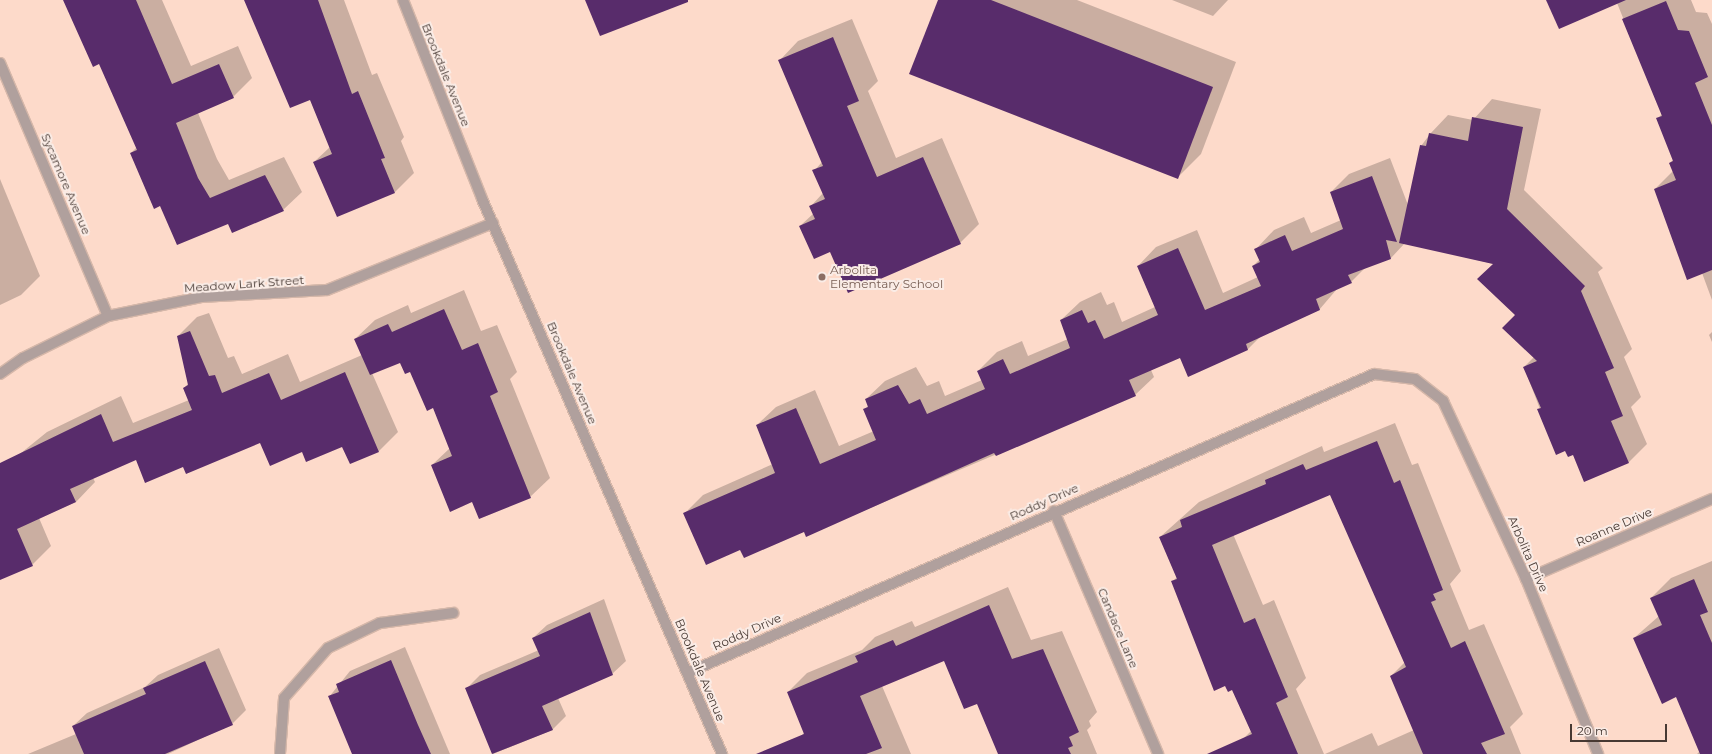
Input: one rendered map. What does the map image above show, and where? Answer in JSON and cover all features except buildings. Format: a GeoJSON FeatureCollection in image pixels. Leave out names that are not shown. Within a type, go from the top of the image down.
{"type":"FeatureCollection","features":[{"type":"Feature","properties":{"kind":"street","name":"Brookdale Avenue"},"geometry":{"type":"LineString","coordinates":[[403,0],[493,223],[687,673],[719,753]]}},
{"type":"Feature","properties":{"kind":"street","name":"Sycamore Avenue"},"geometry":{"type":"LineString","coordinates":[[0,64],[108,316]]}},
{"type":"Feature","properties":{"kind":"street","name":"Meadow Lark Street"},"geometry":{"type":"LineString","coordinates":[[0,374],[23,358],[108,316],[201,297],[327,290],[493,223]]}},
{"type":"Feature","properties":{"kind":"street","name":"Roddy Drive"},"geometry":{"type":"LineString","coordinates":[[687,673],[1054,511],[1374,374],[1415,379]]}},
{"type":"Feature","properties":{"kind":"street","name":"Arbolita Drive"},"geometry":{"type":"LineString","coordinates":[[1415,379],[1443,401],[1526,579],[1598,754]]}},
{"type":"Feature","properties":{"kind":"street","name":"Roanne Drive"},"geometry":{"type":"LineString","coordinates":[[1526,579],[1712,499]]}},
{"type":"Feature","properties":{"kind":"street","name":"Candace Lane"},"geometry":{"type":"LineString","coordinates":[[1054,511],[1158,754]]}},
{"type":"Feature","properties":{"kind":"street"},"geometry":{"type":"LineString","coordinates":[[280,754],[284,698],[328,648],[380,623],[453,613]]}},
{"type":"Feature","properties":{"kind":"place","name":"Arbolita Elementary School"},"geometry":{"type":"Point","coordinates":[822,277]}}]}
